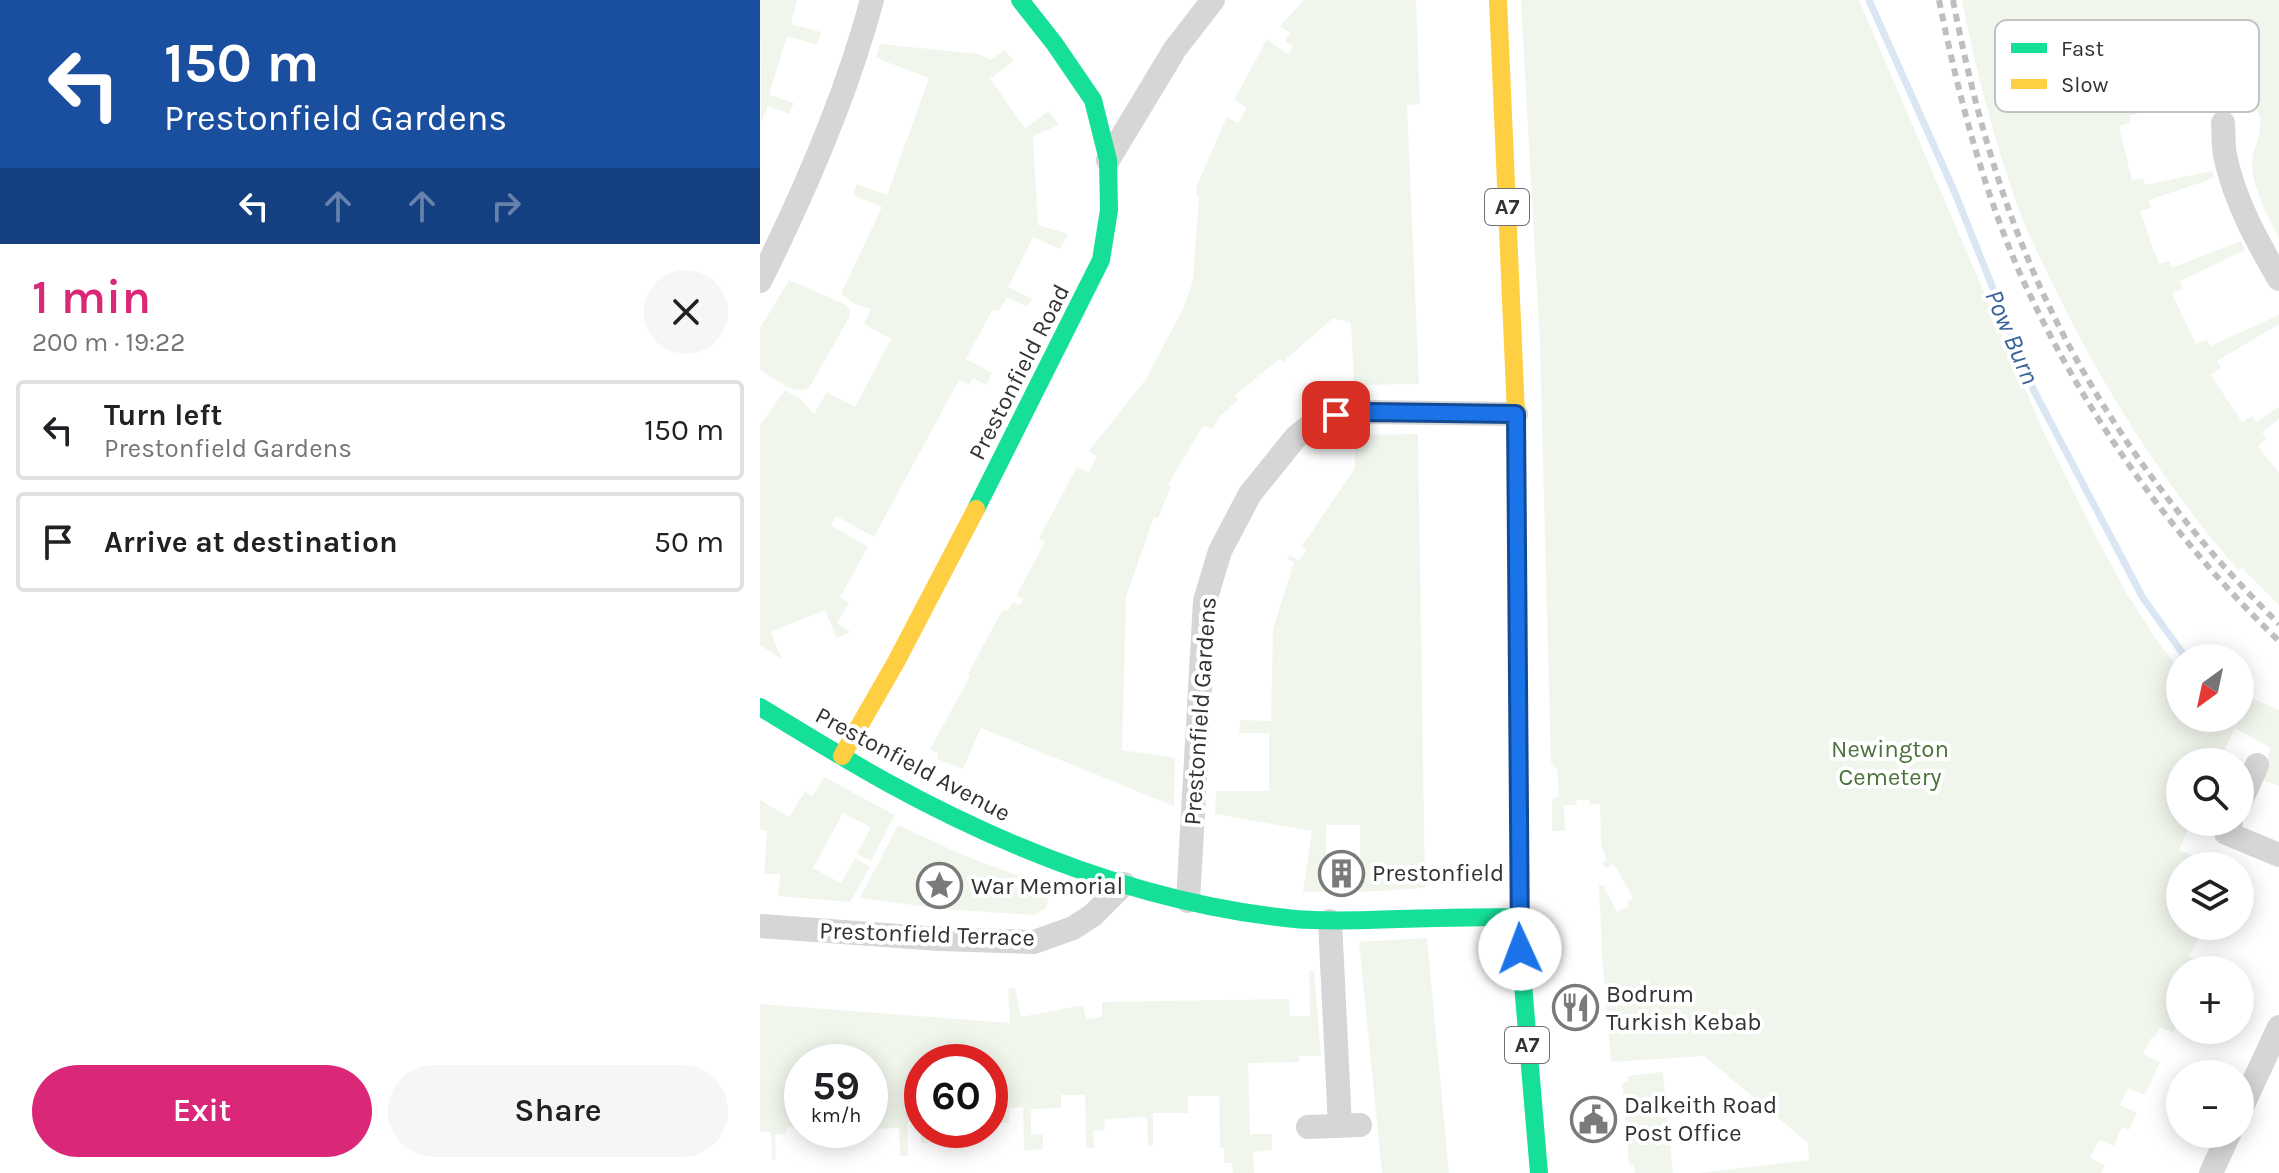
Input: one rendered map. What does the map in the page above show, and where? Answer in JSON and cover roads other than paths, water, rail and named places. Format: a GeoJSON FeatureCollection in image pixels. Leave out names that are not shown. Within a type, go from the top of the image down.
{"type":"FeatureCollection","features":[{"type":"Feature","properties":{"kind":"street"},"geometry":{"type":"LineString","coordinates":[[760,281],[834,117],[872,0]]}},
{"type":"Feature","properties":{"kind":"street","name":"Prestonfield Road"},"geometry":{"type":"LineString","coordinates":[[842,756],[896,662],[996,472],[1101,260],[1109,210],[1108,160],[1093,100],[1020,0]]}},
{"type":"Feature","properties":{"kind":"street"},"geometry":{"type":"LineString","coordinates":[[1108,160],[1175,49],[1213,0]]}},
{"type":"Feature","properties":{"kind":"street","name":"A7"},"geometry":{"type":"LineString","coordinates":[[1498,0],[1516,414],[1521,978],[1539,1173]]}},
{"type":"Feature","properties":{"kind":"street"},"geometry":{"type":"LineString","coordinates":[[2223,123],[2225,153],[2232,181],[2245,215],[2279,279]]}},
{"type":"Feature","properties":{"kind":"street","name":"Prestonfield Gardens"},"geometry":{"type":"LineString","coordinates":[[1188,901],[1205,601],[1220,551],[1250,494],[1296,437],[1310,426],[1336,415],[1367,412],[1516,414]]}},
{"type":"Feature","properties":{"kind":"street","name":"Prestonfield Avenue"},"geometry":{"type":"LineString","coordinates":[[760,707],[907,794],[1053,860],[1124,884],[1260,915],[1330,921],[1519,917]]}},
{"type":"Feature","properties":{"kind":"street"},"geometry":{"type":"LineString","coordinates":[[2254,772],[2257,765]]}},
{"type":"Feature","properties":{"kind":"street"},"geometry":{"type":"LineString","coordinates":[[2233,836],[2279,855]]}},
{"type":"Feature","properties":{"kind":"street","name":"Prestonfield Terrace"},"geometry":{"type":"LineString","coordinates":[[760,926],[940,939],[1034,942],[1073,928],[1093,915],[1124,884]]}},
{"type":"Feature","properties":{"kind":"street"},"geometry":{"type":"LineString","coordinates":[[1308,1127],[1350,1126],[1330,921]]}},
{"type":"Feature","properties":{"kind":"street"},"geometry":{"type":"LineString","coordinates":[[2254,1081],[2279,1027]]}},
{"type":"Feature","properties":{"kind":"street"},"geometry":{"type":"LineString","coordinates":[[2211,1173],[2223,1148]]}},
{"type":"Feature","properties":{"kind":"waterway","name":"Pow Burn"},"geometry":{"type":"LineString","coordinates":[[1869,0],[1955,193],[2033,389],[2143,598],[2176,644]]}},
{"type":"Feature","properties":{"kind":"railway"},"geometry":{"type":"LineString","coordinates":[[1939,0],[1963,106],[1995,211],[2046,328],[2102,425],[2134,472],[2202,560],[2279,641]]}},
{"type":"Feature","properties":{"kind":"railway"},"geometry":{"type":"LineString","coordinates":[[1953,0],[1978,111],[2000,183],[2026,254],[2064,335],[2089,381],[2145,468],[2209,549],[2279,624]]}},
{"type":"Feature","properties":{"kind":"place","name":"Prestonfield"},"geometry":{"type":"Point","coordinates":[1341,873]}},
{"type":"Feature","properties":{"kind":"place","name":"War Memorial"},"geometry":{"type":"Point","coordinates":[940,886]}},
{"type":"Feature","properties":{"kind":"place","name":"Bodrum Turkish Kebab"},"geometry":{"type":"Point","coordinates":[1575,1008]}},
{"type":"Feature","properties":{"kind":"place","name":"Dalkeith Road Post Office"},"geometry":{"type":"Point","coordinates":[1593,1119]}},
{"type":"Feature","properties":{"kind":"park label","name":"Newington Cemetery"},"geometry":{"type":"Point","coordinates":[1890,763]}}]}
